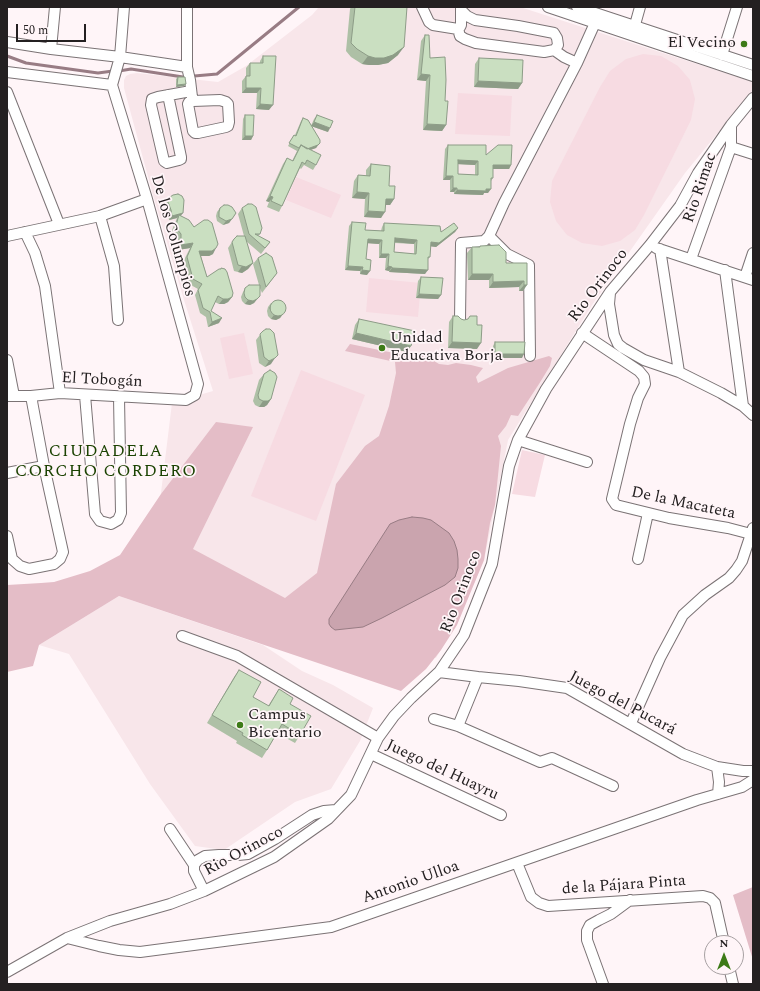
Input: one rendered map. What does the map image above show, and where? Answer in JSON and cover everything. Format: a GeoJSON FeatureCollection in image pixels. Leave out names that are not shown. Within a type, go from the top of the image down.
{"type":"FeatureCollection","features":[{"type":"Feature","properties":{"kind":"street"},"geometry":{"type":"LineString","coordinates":[[51,49],[55,7]]}},
{"type":"Feature","properties":{"kind":"street"},"geometry":{"type":"LineString","coordinates":[[7,72],[113,82],[119,60],[124,7]]}},
{"type":"Feature","properties":{"kind":"street"},"geometry":{"type":"LineString","coordinates":[[168,95],[182,157],[179,160],[167,163],[164,161],[151,105],[152,100],[168,95],[192,96],[220,100],[228,104],[229,122],[228,126],[226,127],[195,133],[193,131],[188,104],[192,96],[189,73],[187,7]]}},
{"type":"Feature","properties":{"kind":"street"},"geometry":{"type":"LineString","coordinates":[[422,7],[428,22],[433,25],[458,29]]}},
{"type":"Feature","properties":{"kind":"street"},"geometry":{"type":"LineString","coordinates":[[548,7],[595,23],[633,31],[753,65]]}},
{"type":"Feature","properties":{"kind":"street"},"geometry":{"type":"LineString","coordinates":[[577,7],[633,31],[753,76]]}},
{"type":"Feature","properties":{"kind":"street"},"geometry":{"type":"LineString","coordinates":[[633,31],[640,7]]}},
{"type":"Feature","properties":{"kind":"street"},"geometry":{"type":"LineString","coordinates":[[722,55],[737,7]]}},
{"type":"Feature","properties":{"kind":"street"},"geometry":{"type":"LineString","coordinates":[[461,8],[467,16],[475,20],[554,33],[558,44],[554,50],[544,52],[476,43],[465,39],[460,36],[458,29],[461,25],[461,8]]}},
{"type":"Feature","properties":{"kind":"street"},"geometry":{"type":"LineString","coordinates":[[460,320],[461,243],[484,241],[489,236],[504,203],[577,63],[595,23]]}},
{"type":"Feature","properties":{"kind":"street"},"geometry":{"type":"LineString","coordinates":[[7,42],[189,73]]}},
{"type":"Feature","properties":{"kind":"street"},"geometry":{"type":"LineString","coordinates":[[554,50],[577,63]]}},
{"type":"Feature","properties":{"kind":"street","name":"De los Columpios"},"geometry":{"type":"LineString","coordinates":[[113,82],[198,384],[195,395]]}},
{"type":"Feature","properties":{"kind":"street"},"geometry":{"type":"LineString","coordinates":[[7,92],[59,224]]}},
{"type":"Feature","properties":{"kind":"street","name":"Rio Orinoco"},"geometry":{"type":"LineString","coordinates":[[7,972],[67,938],[110,921],[170,904],[204,891],[274,857],[328,820],[351,794],[378,738],[394,716],[439,672],[464,635],[492,564],[510,466],[518,440],[546,389],[610,292],[650,245],[680,206],[698,173],[731,125],[753,98]]}},
{"type":"Feature","properties":{"kind":"street","name":"Rio Rimac"},"geometry":{"type":"LineString","coordinates":[[691,259],[731,147],[731,125]]}},
{"type":"Feature","properties":{"kind":"street"},"geometry":{"type":"LineString","coordinates":[[731,147],[753,154]]}},
{"type":"Feature","properties":{"kind":"street"},"geometry":{"type":"LineString","coordinates":[[7,236],[100,216],[147,199]]}},
{"type":"Feature","properties":{"kind":"street"},"geometry":{"type":"LineString","coordinates":[[100,216],[114,266],[118,320]]}},
{"type":"Feature","properties":{"kind":"street"},"geometry":{"type":"LineString","coordinates":[[25,232],[45,286],[60,393]]}},
{"type":"Feature","properties":{"kind":"street"},"geometry":{"type":"LineString","coordinates":[[489,236],[508,254],[529,265],[530,356]]}},
{"type":"Feature","properties":{"kind":"street"},"geometry":{"type":"LineString","coordinates":[[650,245],[749,278],[753,254]]}},
{"type":"Feature","properties":{"kind":"street"},"geometry":{"type":"LineString","coordinates":[[660,249],[679,372]]}},
{"type":"Feature","properties":{"kind":"street"},"geometry":{"type":"LineString","coordinates":[[725,270],[743,406]]}},
{"type":"Feature","properties":{"kind":"street"},"geometry":{"type":"LineString","coordinates":[[610,292],[610,314],[614,335],[618,344],[644,360],[679,372],[721,393],[743,406],[753,415]]}},
{"type":"Feature","properties":{"kind":"street","name":"De la Macateta"},"geometry":{"type":"LineString","coordinates":[[582,333],[639,371],[644,377],[645,384],[638,398],[630,424],[612,499],[616,506],[669,518],[752,531]]}},
{"type":"Feature","properties":{"kind":"street"},"geometry":{"type":"LineString","coordinates":[[7,360],[10,396]]}},
{"type":"Feature","properties":{"kind":"street","name":"El Tobogán"},"geometry":{"type":"LineString","coordinates":[[10,396],[31,396],[60,393],[186,400],[195,395]]}},
{"type":"Feature","properties":{"kind":"street"},"geometry":{"type":"LineString","coordinates":[[85,395],[95,514],[100,521],[111,524],[118,520],[121,513],[119,397]]}},
{"type":"Feature","properties":{"kind":"street"},"geometry":{"type":"LineString","coordinates":[[7,536],[12,560],[20,566],[29,569],[54,564],[60,559],[63,552],[44,466],[31,396]]}},
{"type":"Feature","properties":{"kind":"street"},"geometry":{"type":"LineString","coordinates":[[518,440],[587,462]]}},
{"type":"Feature","properties":{"kind":"street"},"geometry":{"type":"LineString","coordinates":[[7,473],[44,466]]}},
{"type":"Feature","properties":{"kind":"street"},"geometry":{"type":"LineString","coordinates":[[638,559],[648,513]]}},
{"type":"Feature","properties":{"kind":"street"},"geometry":{"type":"LineString","coordinates":[[631,724],[660,658],[683,615],[705,595],[729,578],[736,570],[742,561],[752,531]]}},
{"type":"Feature","properties":{"kind":"street"},"geometry":{"type":"LineString","coordinates":[[182,636],[237,656],[378,738]]}},
{"type":"Feature","properties":{"kind":"street","name":"Juego del Pucará"},"geometry":{"type":"LineString","coordinates":[[439,672],[567,688],[683,754],[717,767],[753,771]]}},
{"type":"Feature","properties":{"kind":"street"},"geometry":{"type":"LineString","coordinates":[[458,726],[478,677]]}},
{"type":"Feature","properties":{"kind":"street"},"geometry":{"type":"LineString","coordinates":[[434,719],[458,726],[540,762],[552,758],[613,786]]}},
{"type":"Feature","properties":{"kind":"street","name":"Juego del Huayru"},"geometry":{"type":"LineString","coordinates":[[371,754],[501,815]]}},
{"type":"Feature","properties":{"kind":"street"},"geometry":{"type":"LineString","coordinates":[[717,767],[720,782],[718,794]]}},
{"type":"Feature","properties":{"kind":"street","name":"Antonio Ulloa"},"geometry":{"type":"LineString","coordinates":[[67,938],[113,949],[140,952],[331,927],[697,800],[742,787],[753,780]]}},
{"type":"Feature","properties":{"kind":"street"},"geometry":{"type":"LineString","coordinates":[[194,865],[198,860],[205,856],[248,854],[275,839],[312,815],[324,811],[336,810]]}},
{"type":"Feature","properties":{"kind":"street"},"geometry":{"type":"LineString","coordinates":[[170,829],[194,865],[194,871],[204,891]]}},
{"type":"Feature","properties":{"kind":"street","name":"de la Pájara Pinta"},"geometry":{"type":"LineString","coordinates":[[517,862],[531,897],[539,903],[548,906],[703,896],[710,898],[715,903],[722,935]]}},
{"type":"Feature","properties":{"kind":"street"},"geometry":{"type":"LineString","coordinates":[[603,984],[586,940],[587,931],[590,925],[611,914],[630,900]]}},
{"type":"Feature","properties":{"kind":"shaded area","name":"Unidad Educativa Borja"},"geometry":{"type":"Polygon","coordinates":[[[319,7],[520,7],[753,82],[753,90],[685,173],[592,305],[508,440],[484,561],[455,626],[436,658],[321,646],[153,558],[172,403],[213,391],[153,195],[124,88],[124,80],[126,76],[137,73],[218,82],[246,66],[312,15],[319,7]]]}},
{"type":"Feature","properties":{"kind":"shaded area"},"geometry":{"type":"Polygon","coordinates":[[[643,54],[661,56],[678,66],[690,80],[695,99],[691,120],[644,215],[635,230],[620,241],[602,246],[582,243],[567,235],[556,221],[550,202],[552,181],[600,87],[610,71],[626,59],[643,54]]]}},
{"type":"Feature","properties":{"kind":"shaded area"},"geometry":{"type":"Polygon","coordinates":[[[458,93],[512,96],[510,136],[455,134],[458,93]]]}},
{"type":"Feature","properties":{"kind":"shaded area"},"geometry":{"type":"Polygon","coordinates":[[[296,177],[341,195],[331,218],[286,200],[296,177]]]}},
{"type":"Feature","properties":{"kind":"shaded area"},"geometry":{"type":"Polygon","coordinates":[[[369,278],[421,283],[418,317],[366,312],[369,278]]]}},
{"type":"Feature","properties":{"kind":"shaded area"},"geometry":{"type":"Polygon","coordinates":[[[244,333],[253,374],[229,379],[220,338],[244,333]]]}},
{"type":"Feature","properties":{"kind":"shaded area"},"geometry":{"type":"Polygon","coordinates":[[[350,344],[412,357],[424,355],[439,364],[448,365],[456,363],[483,368],[476,377],[478,383],[508,368],[549,356],[552,358],[550,366],[518,416],[511,415],[506,426],[498,436],[501,446],[495,505],[490,523],[484,560],[457,625],[441,650],[426,669],[401,691],[119,596],[39,645],[33,666],[7,672],[7,585],[54,582],[90,571],[120,555],[161,494],[216,422],[253,427],[193,549],[285,598],[317,573],[336,484],[365,446],[379,436],[389,406],[396,373],[395,362],[345,351],[350,344]]]}},
{"type":"Feature","properties":{"kind":"shaded area"},"geometry":{"type":"Polygon","coordinates":[[[301,370],[365,395],[316,521],[251,496],[301,370]]]}},
{"type":"Feature","properties":{"kind":"shaded area"},"geometry":{"type":"Polygon","coordinates":[[[522,450],[545,455],[535,497],[512,494],[522,450]]]}},
{"type":"Feature","properties":{"kind":"shaded area"},"geometry":{"type":"Polygon","coordinates":[[[412,517],[431,520],[449,533],[457,550],[458,568],[455,577],[445,585],[363,627],[335,630],[329,624],[329,619],[390,524],[412,517]]]}},
{"type":"Feature","properties":{"kind":"shaded area","name":"Campus Bicentario"},"geometry":{"type":"Polygon","coordinates":[[[119,596],[263,645],[302,671],[333,685],[373,708],[360,741],[331,789],[295,802],[224,850],[195,846],[150,784],[69,654],[39,645],[119,596]]]}},
{"type":"Feature","properties":{"kind":"shaded area"},"geometry":{"type":"Polygon","coordinates":[[[753,887],[753,960],[733,895],[753,887]]]}},
{"type":"Feature","properties":{"kind":"building"},"geometry":{"type":"Polygon","coordinates":[[[355,7],[407,7],[404,47],[393,55],[384,58],[368,56],[357,49],[351,43],[355,7]]]}},
{"type":"Feature","properties":{"kind":"building"},"geometry":{"type":"Polygon","coordinates":[[[425,35],[429,35],[430,58],[445,57],[445,101],[448,101],[446,125],[427,124],[430,75],[421,74],[425,35]]]}},
{"type":"Feature","properties":{"kind":"building"},"geometry":{"type":"Polygon","coordinates":[[[263,56],[276,56],[273,105],[260,104],[261,88],[246,88],[246,76],[250,76],[250,63],[263,63],[263,56]]]}},
{"type":"Feature","properties":{"kind":"building"},"geometry":{"type":"Polygon","coordinates":[[[479,58],[523,60],[522,83],[478,81],[479,58]]]}},
{"type":"Feature","properties":{"kind":"building"},"geometry":{"type":"Polygon","coordinates":[[[178,77],[185,77],[186,84],[177,85],[178,77]]]}},
{"type":"Feature","properties":{"kind":"building"},"geometry":{"type":"Polygon","coordinates":[[[245,115],[254,115],[253,136],[245,136],[245,115]]]}},
{"type":"Feature","properties":{"kind":"building"},"geometry":{"type":"Polygon","coordinates":[[[317,115],[333,121],[330,128],[314,122],[317,115]]]}},
{"type":"Feature","properties":{"kind":"building"},"geometry":{"type":"Polygon","coordinates":[[[303,118],[308,120],[320,140],[318,145],[307,149],[301,145],[299,148],[289,143],[294,135],[296,136],[303,118]]]}},
{"type":"Feature","properties":{"kind":"building"},"geometry":{"type":"Polygon","coordinates":[[[301,145],[321,155],[316,165],[307,160],[305,164],[302,162],[282,206],[271,201],[273,197],[270,196],[287,158],[293,161],[301,145]]]}},
{"type":"Feature","properties":{"kind":"building"},"geometry":{"type":"Polygon","coordinates":[[[448,145],[486,145],[486,155],[498,145],[512,145],[511,165],[493,165],[491,189],[486,189],[486,191],[457,190],[457,188],[453,188],[453,176],[446,176],[448,145]],[[458,160],[458,174],[478,175],[478,161],[458,160]]]}},
{"type":"Feature","properties":{"kind":"building"},"geometry":{"type":"Polygon","coordinates":[[[371,164],[390,166],[389,186],[395,186],[394,199],[386,199],[385,212],[368,211],[369,193],[357,192],[358,175],[370,176],[371,164]]]}},
{"type":"Feature","properties":{"kind":"building"},"geometry":{"type":"Polygon","coordinates":[[[178,194],[182,196],[184,200],[183,213],[172,216],[168,202],[170,197],[178,194]]]}},
{"type":"Feature","properties":{"kind":"building"},"geometry":{"type":"Polygon","coordinates":[[[248,204],[252,204],[256,207],[262,228],[260,234],[255,234],[270,242],[265,248],[249,234],[242,208],[248,204]]]}},
{"type":"Feature","properties":{"kind":"building"},"geometry":{"type":"Polygon","coordinates":[[[224,205],[232,207],[236,213],[232,219],[226,221],[219,217],[220,208],[224,205]]]}},
{"type":"Feature","properties":{"kind":"building"},"geometry":{"type":"Polygon","coordinates":[[[179,215],[189,220],[194,227],[204,220],[208,220],[212,223],[218,244],[212,251],[199,251],[207,277],[221,268],[225,269],[233,293],[232,297],[228,299],[223,299],[218,296],[211,311],[222,318],[212,322],[210,312],[203,308],[198,290],[202,284],[193,279],[187,257],[193,243],[181,245],[181,234],[176,225],[179,215]]]}},
{"type":"Feature","properties":{"kind":"building"},"geometry":{"type":"Polygon","coordinates":[[[352,222],[366,223],[365,230],[384,231],[384,223],[440,226],[441,232],[454,223],[458,228],[439,243],[431,242],[430,257],[428,257],[428,270],[392,268],[388,266],[389,254],[381,254],[382,240],[368,239],[366,259],[371,260],[370,271],[362,270],[363,267],[348,266],[352,222]],[[395,238],[394,252],[416,254],[417,240],[395,238]]]}},
{"type":"Feature","properties":{"kind":"building"},"geometry":{"type":"Polygon","coordinates":[[[237,236],[245,236],[253,263],[246,267],[238,265],[232,242],[237,236]]]}},
{"type":"Feature","properties":{"kind":"building"},"geometry":{"type":"Polygon","coordinates":[[[499,245],[506,252],[506,263],[527,263],[527,285],[524,285],[524,281],[493,282],[493,274],[472,274],[472,247],[499,245]]]}},
{"type":"Feature","properties":{"kind":"building"},"geometry":{"type":"Polygon","coordinates":[[[266,253],[272,257],[277,273],[266,287],[258,258],[266,253]]]}},
{"type":"Feature","properties":{"kind":"building"},"geometry":{"type":"Polygon","coordinates":[[[421,277],[443,278],[441,295],[419,294],[421,277]]]}},
{"type":"Feature","properties":{"kind":"building"},"geometry":{"type":"Polygon","coordinates":[[[249,285],[260,285],[260,296],[253,301],[248,300],[244,293],[245,288],[249,285]]]}},
{"type":"Feature","properties":{"kind":"building"},"geometry":{"type":"Polygon","coordinates":[[[278,300],[284,302],[286,308],[284,314],[278,316],[272,314],[270,308],[272,302],[278,300]]]}},
{"type":"Feature","properties":{"kind":"building"},"geometry":{"type":"Polygon","coordinates":[[[453,316],[458,316],[464,320],[468,319],[470,316],[477,316],[477,325],[482,325],[481,343],[452,342],[453,316]]]}},
{"type":"Feature","properties":{"kind":"building"},"geometry":{"type":"Polygon","coordinates":[[[359,319],[415,331],[411,346],[356,333],[359,319]]]}},
{"type":"Feature","properties":{"kind":"building"},"geometry":{"type":"Polygon","coordinates":[[[266,329],[270,329],[274,333],[278,355],[269,361],[264,357],[260,334],[266,329]]]}},
{"type":"Feature","properties":{"kind":"building"},"geometry":{"type":"Polygon","coordinates":[[[495,342],[525,342],[524,354],[495,354],[495,342]]]}},
{"type":"Feature","properties":{"kind":"building"},"geometry":{"type":"Polygon","coordinates":[[[270,370],[275,373],[277,377],[271,399],[268,401],[263,401],[259,399],[258,395],[264,374],[270,370]]]}},
{"type":"Feature","properties":{"kind":"building"},"geometry":{"type":"Polygon","coordinates":[[[239,670],[261,682],[253,697],[269,706],[279,689],[293,698],[290,704],[311,716],[300,735],[282,724],[267,750],[242,735],[243,733],[212,715],[239,670]]]}},
{"type":"Feature","properties":{"kind":"waterway"},"geometry":{"type":"LineString","coordinates":[[119,71],[131,69],[183,77],[217,74],[299,7]]}},
{"type":"Feature","properties":{"kind":"waterway"},"geometry":{"type":"LineString","coordinates":[[7,56],[26,63],[98,73],[113,71]]}},
{"type":"Feature","properties":{"kind":"place","name":"El Vecino"},"geometry":{"type":"Point","coordinates":[744,44]}},
{"type":"Feature","properties":{"kind":"place","name":"Unidad Educativa Borja"},"geometry":{"type":"Point","coordinates":[382,348]}},
{"type":"Feature","properties":{"kind":"place","name":"Campus Bicentario"},"geometry":{"type":"Point","coordinates":[240,725]}},
{"type":"Feature","properties":{"kind":"district","name":"CIUDADELA CORCHO CORDERO"},"geometry":{"type":"Point","coordinates":[106,463]}}]}
